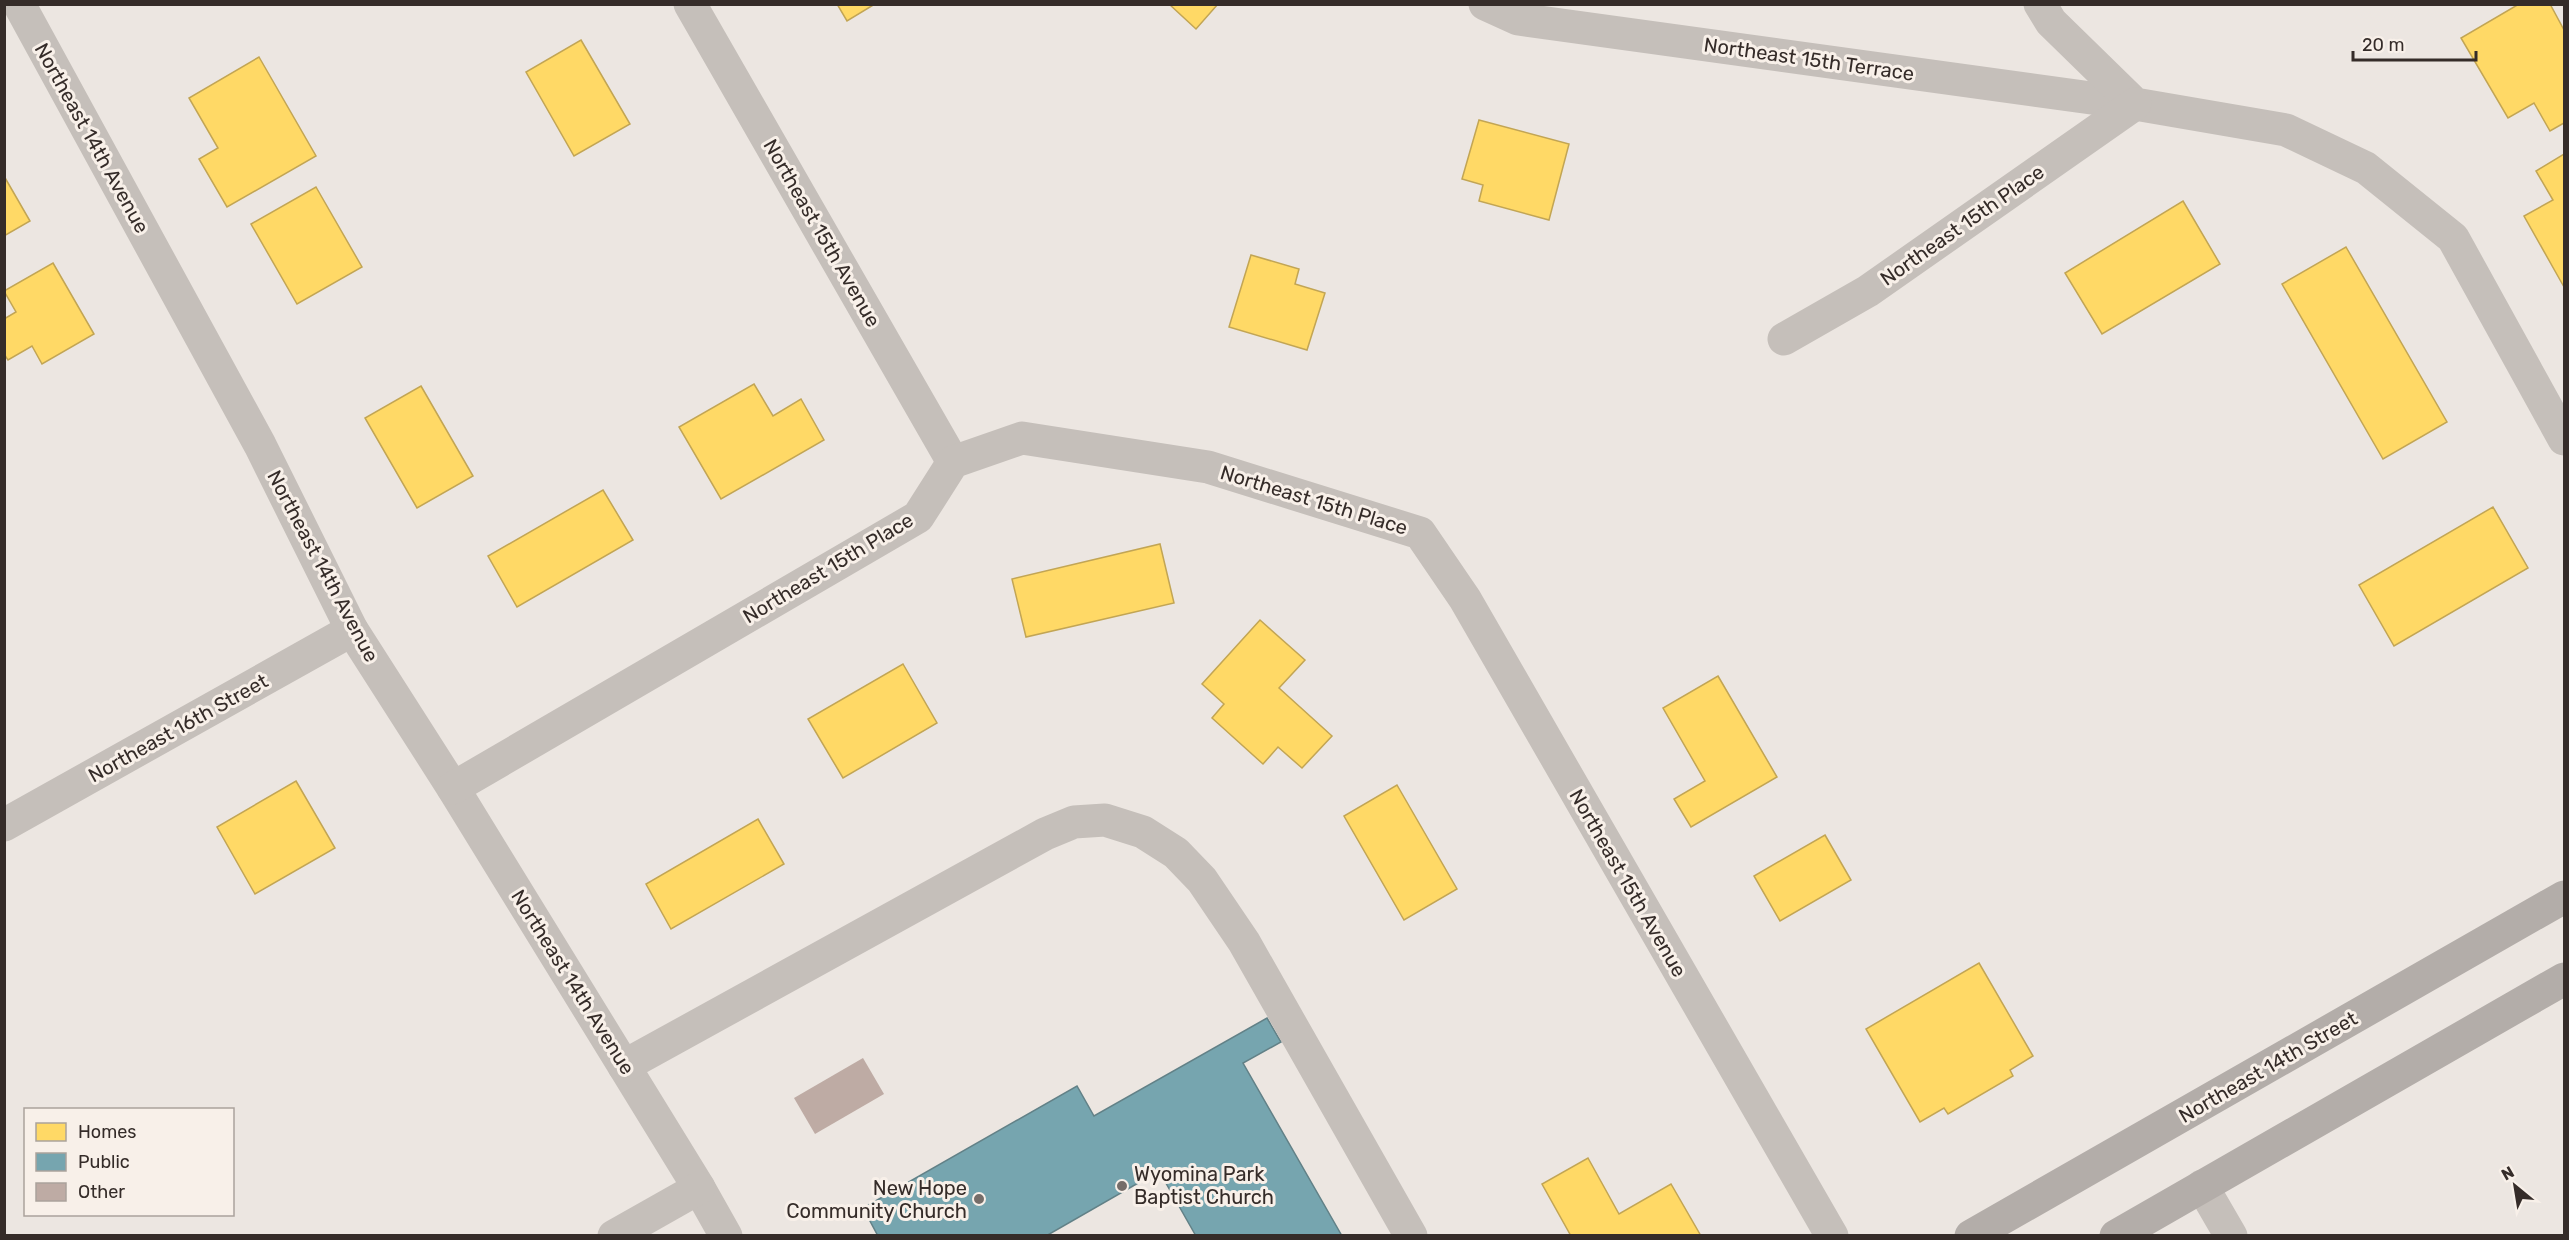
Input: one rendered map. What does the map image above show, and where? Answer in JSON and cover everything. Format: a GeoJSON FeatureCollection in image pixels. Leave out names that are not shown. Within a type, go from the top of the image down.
{"type":"FeatureCollection","features":[{"type":"Feature","properties":{"kind":"main road","name":"Northeast 14th Street"},"geometry":{"type":"LineString","coordinates":[[1971,1236],[2565,897]]}},
{"type":"Feature","properties":{"kind":"main road"},"geometry":{"type":"LineString","coordinates":[[2116,1236],[2565,979]]}},
{"type":"Feature","properties":{"kind":"street","name":"Northeast 14th Avenue"},"geometry":{"type":"LineString","coordinates":[[19,4],[260,446],[352,630],[453,788],[699,1188],[726,1236]]}},
{"type":"Feature","properties":{"kind":"street","name":"Northeast 15th Avenue"},"geometry":{"type":"LineString","coordinates":[[690,4],[953,462]]}},
{"type":"Feature","properties":{"kind":"street","name":"Northeast 15th Terrace"},"geometry":{"type":"LineString","coordinates":[[1485,4],[1518,19],[2135,104],[2286,130],[2366,168],[2453,238],[2565,439]]}},
{"type":"Feature","properties":{"kind":"street"},"geometry":{"type":"LineString","coordinates":[[2040,4],[2051,22],[2135,104]]}},
{"type":"Feature","properties":{"kind":"street","name":"Northeast 15th Place"},"geometry":{"type":"LineString","coordinates":[[1784,339],[1868,291],[2135,104]]}},
{"type":"Feature","properties":{"kind":"street","name":"Northeast 15th Place"},"geometry":{"type":"LineString","coordinates":[[453,788],[918,517],[953,462],[1022,438],[1208,467],[1420,533]]}},
{"type":"Feature","properties":{"kind":"street","name":"Northeast 15th Avenue"},"geometry":{"type":"LineString","coordinates":[[1420,533],[1471,609],[1832,1236]]}},
{"type":"Feature","properties":{"kind":"street","name":"Northeast 16th Street"},"geometry":{"type":"LineString","coordinates":[[4,825],[352,630]]}},
{"type":"Feature","properties":{"kind":"street"},"geometry":{"type":"LineString","coordinates":[[624,1066],[1045,834],[1074,822],[1105,820],[1143,832],[1176,853],[1203,880],[1244,942],[1411,1236]]}},
{"type":"Feature","properties":{"kind":"street"},"geometry":{"type":"LineString","coordinates":[[2202,1186],[2231,1236]]}},
{"type":"Feature","properties":{"kind":"street"},"geometry":{"type":"LineString","coordinates":[[614,1236],[699,1188]]}},
{"type":"Feature","properties":{"kind":"building: Homes"},"geometry":{"type":"Polygon","coordinates":[[[837,4],[875,4],[847,21],[837,4]]]}},
{"type":"Feature","properties":{"kind":"building: Homes"},"geometry":{"type":"Polygon","coordinates":[[[1169,4],[1218,4],[1196,29],[1169,4]]]}},
{"type":"Feature","properties":{"kind":"building: Homes"},"geometry":{"type":"Polygon","coordinates":[[[2519,4],[2550,4],[2564,30],[2564,123],[2550,131],[2534,103],[2508,118],[2461,38],[2519,4]]]}},
{"type":"Feature","properties":{"kind":"building: Homes"},"geometry":{"type":"Polygon","coordinates":[[[581,40],[630,124],[574,156],[526,72],[581,40]]]}},
{"type":"Feature","properties":{"kind":"building: Homes"},"geometry":{"type":"Polygon","coordinates":[[[259,57],[316,156],[227,207],[199,159],[218,148],[189,98],[259,57]]]}},
{"type":"Feature","properties":{"kind":"building: Homes"},"geometry":{"type":"Polygon","coordinates":[[[1479,120],[1569,144],[1549,220],[1479,201],[1483,185],[1462,179],[1479,120]]]}},
{"type":"Feature","properties":{"kind":"building: Homes"},"geometry":{"type":"Polygon","coordinates":[[[2564,154],[2564,287],[2524,216],[2553,200],[2536,171],[2564,154]]]}},
{"type":"Feature","properties":{"kind":"building: Homes"},"geometry":{"type":"Polygon","coordinates":[[[4,176],[30,221],[4,236],[4,176]]]}},
{"type":"Feature","properties":{"kind":"building: Homes"},"geometry":{"type":"Polygon","coordinates":[[[316,187],[362,267],[297,304],[251,224],[316,187]]]}},
{"type":"Feature","properties":{"kind":"building: Homes"},"geometry":{"type":"Polygon","coordinates":[[[2183,201],[2220,264],[2102,334],[2065,273],[2183,201]]]}},
{"type":"Feature","properties":{"kind":"building: Homes"},"geometry":{"type":"Polygon","coordinates":[[[2346,247],[2447,422],[2383,459],[2282,284],[2346,247]]]}},
{"type":"Feature","properties":{"kind":"building: Homes"},"geometry":{"type":"Polygon","coordinates":[[[1251,255],[1299,269],[1295,284],[1325,293],[1307,350],[1229,327],[1251,255]]]}},
{"type":"Feature","properties":{"kind":"building: Homes"},"geometry":{"type":"Polygon","coordinates":[[[53,263],[94,334],[42,364],[32,346],[8,360],[4,354],[4,319],[16,312],[4,291],[53,263]]]}},
{"type":"Feature","properties":{"kind":"building: Homes"},"geometry":{"type":"Polygon","coordinates":[[[754,384],[773,416],[801,399],[824,440],[721,499],[679,427],[754,384]]]}},
{"type":"Feature","properties":{"kind":"building: Homes"},"geometry":{"type":"Polygon","coordinates":[[[421,386],[473,476],[417,508],[365,418],[421,386]]]}},
{"type":"Feature","properties":{"kind":"building: Homes"},"geometry":{"type":"Polygon","coordinates":[[[603,490],[633,540],[517,607],[488,556],[603,490]]]}},
{"type":"Feature","properties":{"kind":"building: Homes"},"geometry":{"type":"Polygon","coordinates":[[[2493,507],[2528,568],[2394,646],[2359,585],[2493,507]]]}},
{"type":"Feature","properties":{"kind":"building: Homes"},"geometry":{"type":"Polygon","coordinates":[[[1160,544],[1174,603],[1026,637],[1012,579],[1160,544]]]}},
{"type":"Feature","properties":{"kind":"building: Homes"},"geometry":{"type":"Polygon","coordinates":[[[1260,620],[1305,660],[1279,688],[1332,736],[1302,768],[1278,747],[1263,764],[1212,718],[1224,704],[1202,684],[1260,620]]]}},
{"type":"Feature","properties":{"kind":"building: Homes"},"geometry":{"type":"Polygon","coordinates":[[[903,664],[937,723],[843,778],[808,719],[903,664]]]}},
{"type":"Feature","properties":{"kind":"building: Homes"},"geometry":{"type":"Polygon","coordinates":[[[1718,676],[1777,777],[1691,827],[1674,799],[1705,781],[1663,708],[1718,676]]]}},
{"type":"Feature","properties":{"kind":"building: Homes"},"geometry":{"type":"Polygon","coordinates":[[[296,781],[335,848],[255,894],[217,827],[296,781]]]}},
{"type":"Feature","properties":{"kind":"building: Homes"},"geometry":{"type":"Polygon","coordinates":[[[1397,785],[1457,889],[1404,920],[1344,816],[1397,785]]]}},
{"type":"Feature","properties":{"kind":"building: Homes"},"geometry":{"type":"Polygon","coordinates":[[[758,819],[784,864],[671,929],[646,884],[758,819]]]}},
{"type":"Feature","properties":{"kind":"building: Homes"},"geometry":{"type":"Polygon","coordinates":[[[1825,835],[1851,880],[1780,921],[1754,876],[1825,835]]]}},
{"type":"Feature","properties":{"kind":"building: Homes"},"geometry":{"type":"Polygon","coordinates":[[[1979,963],[2033,1056],[2010,1070],[2013,1076],[1948,1114],[1944,1108],[1920,1122],[1866,1029],[1979,963]]]}},
{"type":"Feature","properties":{"kind":"building: Homes"},"geometry":{"type":"Polygon","coordinates":[[[1588,1158],[1619,1214],[1671,1184],[1701,1236],[1571,1236],[1542,1184],[1588,1158]]]}},
{"type":"Feature","properties":{"kind":"building: Public"},"geometry":{"type":"Polygon","coordinates":[[[1267,1018],[1281,1042],[1243,1063],[1342,1236],[1196,1236],[1159,1171],[1046,1236],[878,1236],[863,1208],[1077,1086],[1094,1116],[1267,1018]]]}},
{"type":"Feature","properties":{"kind":"building: Other"},"geometry":{"type":"Polygon","coordinates":[[[863,1058],[884,1094],[815,1134],[794,1098],[863,1058]]]}},
{"type":"Feature","properties":{"kind":"place","name":"Wyomina Park Baptist Church"},"geometry":{"type":"Point","coordinates":[1122,1186]}},
{"type":"Feature","properties":{"kind":"place","name":"New Hope Community Church"},"geometry":{"type":"Point","coordinates":[979,1199]}}]}
